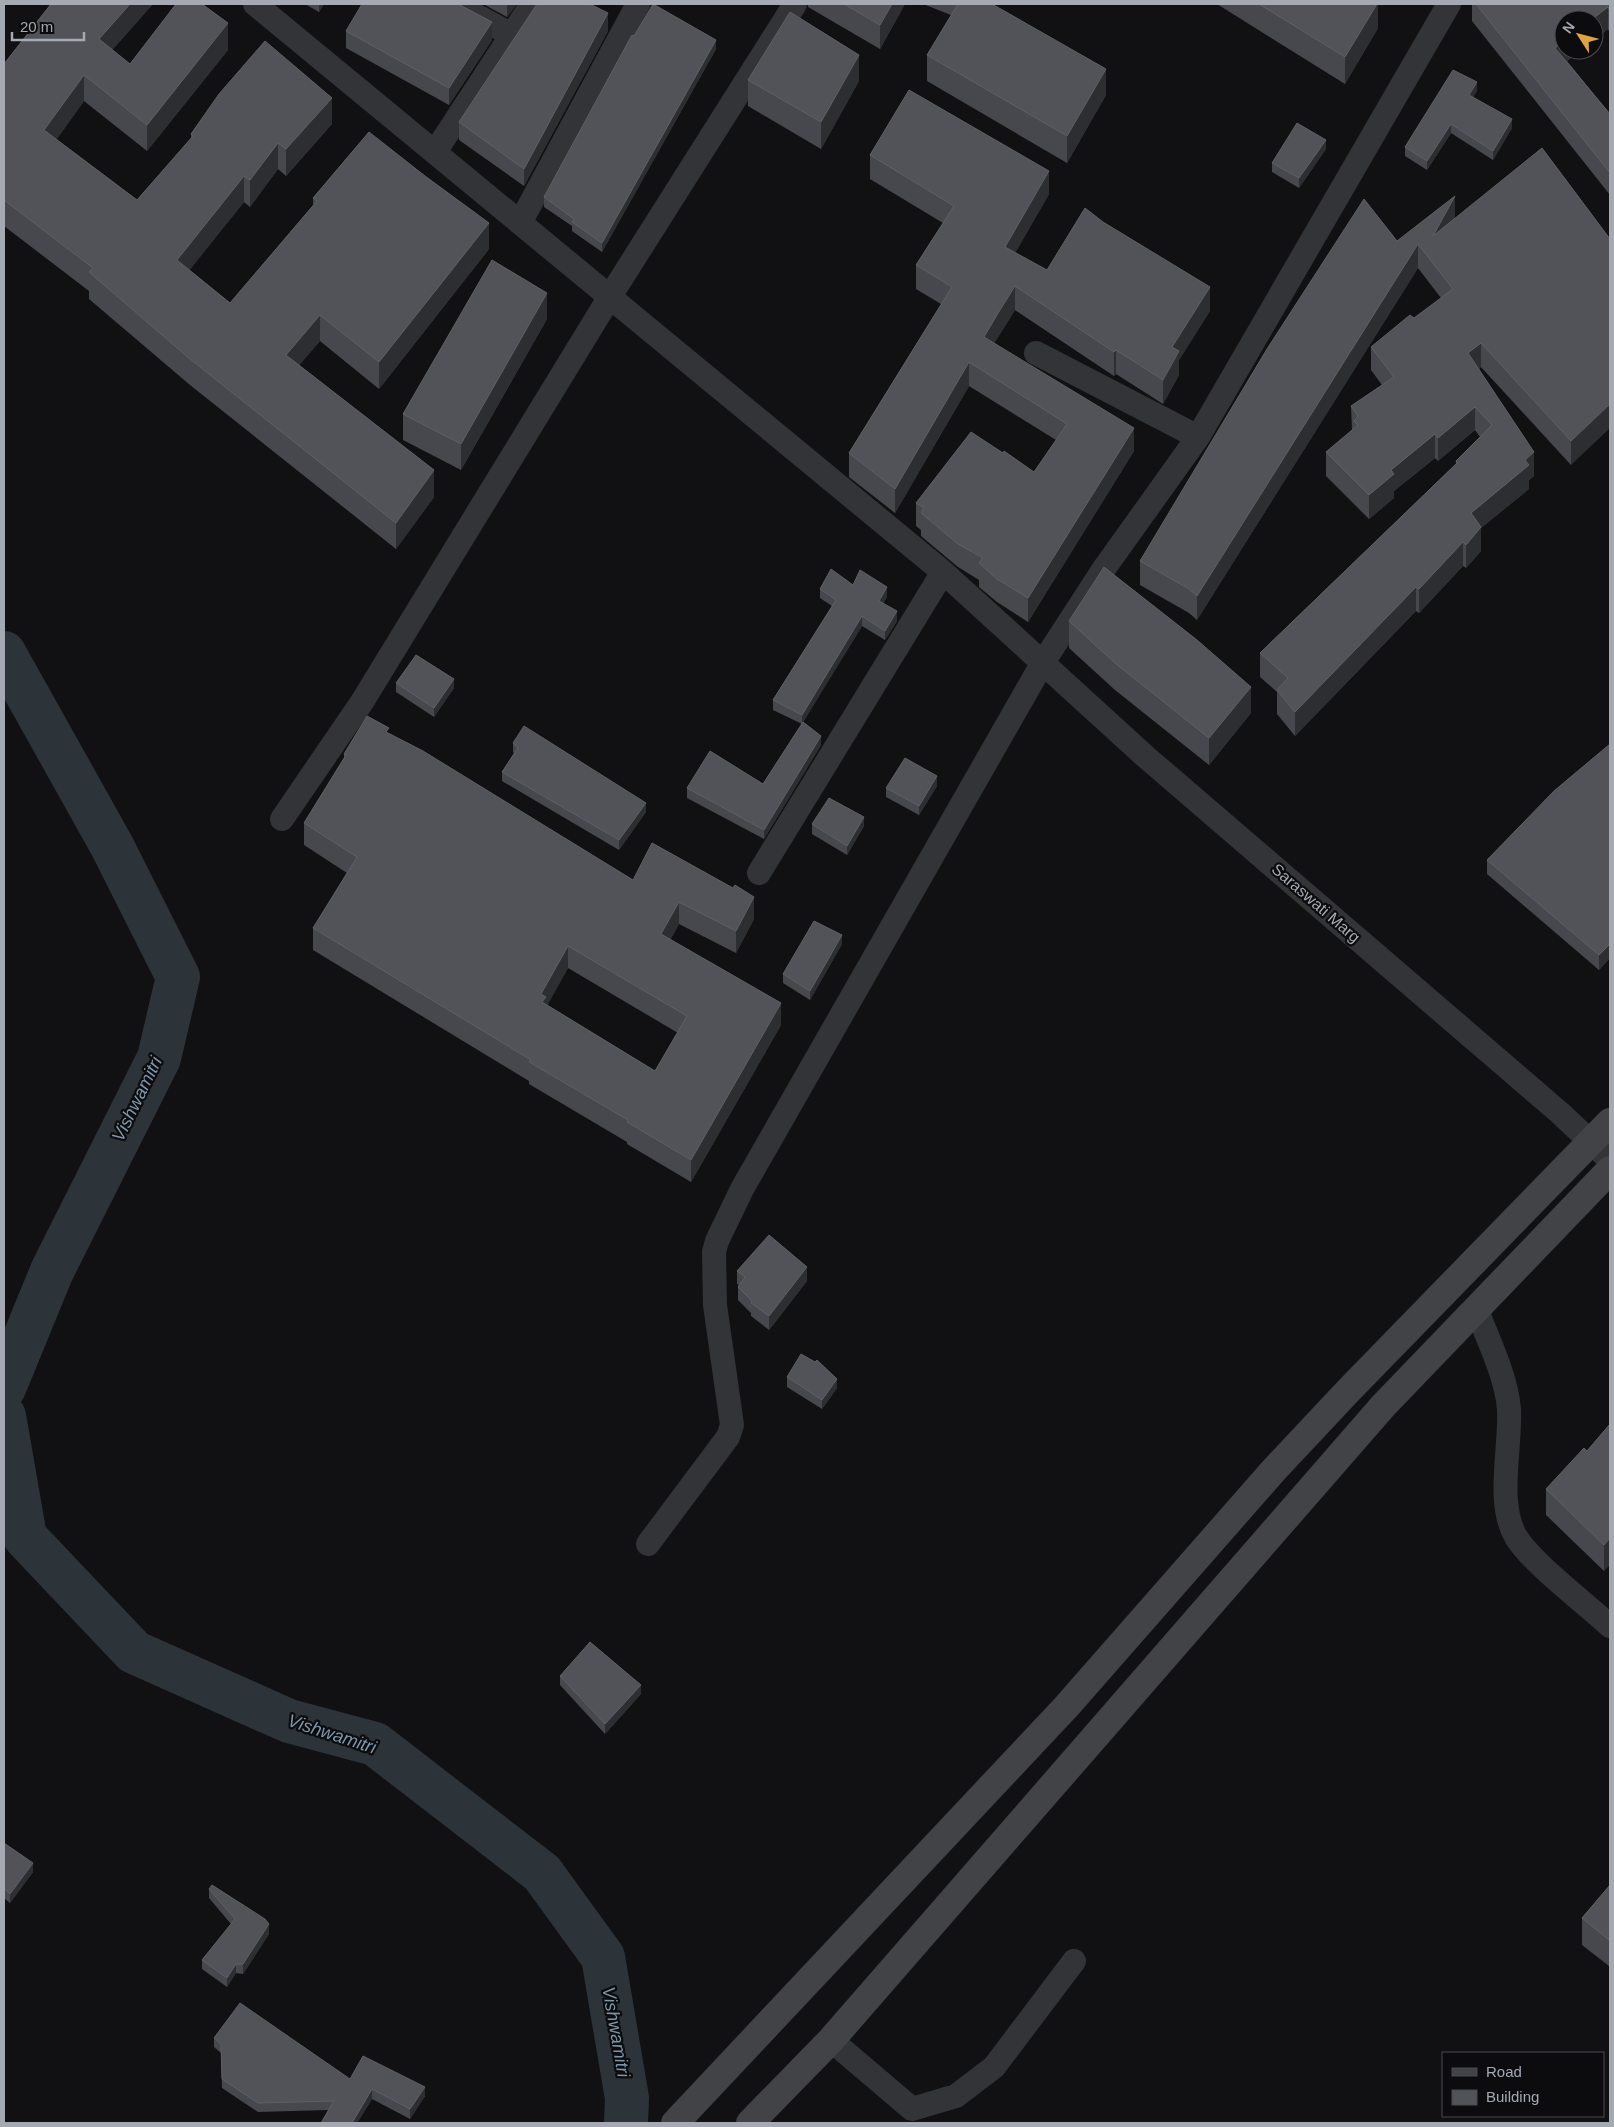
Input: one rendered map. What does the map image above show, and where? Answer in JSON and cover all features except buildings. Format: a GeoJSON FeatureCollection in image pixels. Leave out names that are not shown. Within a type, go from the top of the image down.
{"type":"FeatureCollection","features":[{"type":"Feature","properties":{"kind":"main road"},"geometry":{"type":"LineString","coordinates":[[675,2123],[1066,1707],[1273,1471],[1348,1390],[1610,1122]]}},
{"type":"Feature","properties":{"kind":"main road"},"geometry":{"type":"LineString","coordinates":[[750,2123],[831,2040],[1383,1406],[1610,1170]]}},
{"type":"Feature","properties":{"kind":"street","name":"Saraswati Marg"},"geometry":{"type":"LineString","coordinates":[[256,4],[609,298],[943,572],[1042,664],[1572,1123],[1590,1143],[1610,1160]]}},
{"type":"Feature","properties":{"kind":"street"},"geometry":{"type":"LineString","coordinates":[[454,4],[512,35]]}},
{"type":"Feature","properties":{"kind":"street"},"geometry":{"type":"LineString","coordinates":[[435,152],[532,4]]}},
{"type":"Feature","properties":{"kind":"street"},"geometry":{"type":"LineString","coordinates":[[520,222],[638,4]]}},
{"type":"Feature","properties":{"kind":"street"},"geometry":{"type":"LineString","coordinates":[[282,819],[362,702],[609,298],[795,4]]}},
{"type":"Feature","properties":{"kind":"street"},"geometry":{"type":"LineString","coordinates":[[648,1544],[728,1438],[732,1425],[715,1305],[714,1252],[717,1241],[742,1190],[1042,664],[1103,570],[1198,437],[1450,4]]}},
{"type":"Feature","properties":{"kind":"street"},"geometry":{"type":"LineString","coordinates":[[1036,353],[1198,437]]}},
{"type":"Feature","properties":{"kind":"street"},"geometry":{"type":"LineString","coordinates":[[759,873],[943,572]]}},
{"type":"Feature","properties":{"kind":"street"},"geometry":{"type":"LineString","coordinates":[[1476,1308],[1505,1387],[1509,1409],[1507,1513],[1516,1537],[1531,1555],[1610,1626]]}},
{"type":"Feature","properties":{"kind":"street"},"geometry":{"type":"LineString","coordinates":[[831,2040],[912,2109],[956,2096],[994,2067],[1074,1961]]}},
{"type":"Feature","properties":{"kind":"waterway","name":"Vishwamitri"},"geometry":{"type":"LineString","coordinates":[[4,653],[112,846],[178,977],[159,1058],[52,1271],[4,1388]]}},
{"type":"Feature","properties":{"kind":"waterway","name":"Vishwamitri"},"geometry":{"type":"LineString","coordinates":[[4,1416],[25,1537],[134,1652],[289,1721],[375,1744],[542,1873],[603,1957],[627,2098],[626,2123]]}}]}
